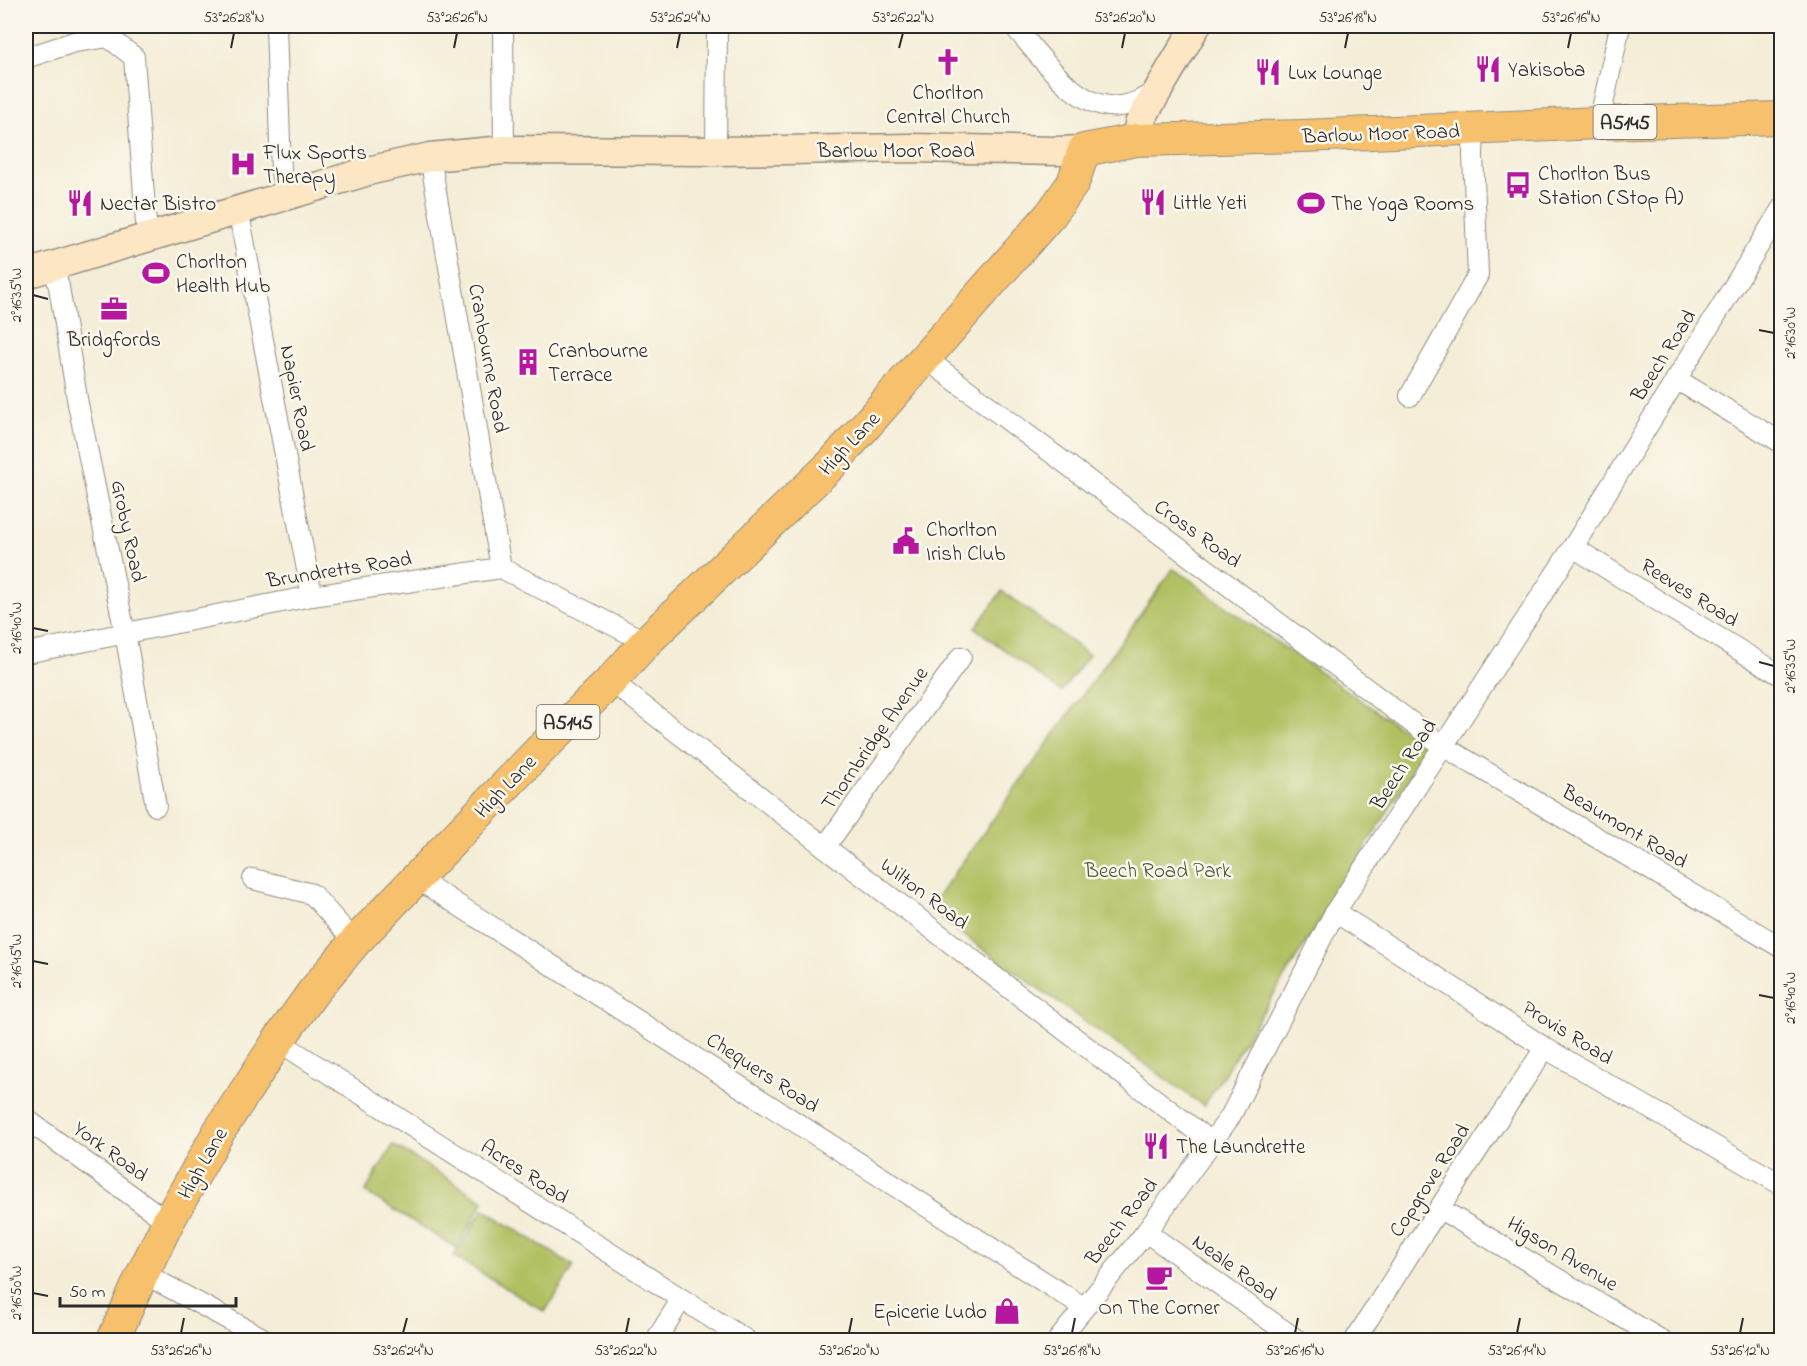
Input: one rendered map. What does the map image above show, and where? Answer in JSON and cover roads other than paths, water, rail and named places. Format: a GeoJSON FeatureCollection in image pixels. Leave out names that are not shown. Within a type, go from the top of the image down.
{"type":"FeatureCollection","features":[{"type":"Feature","properties":{"kind":"main road"},"geometry":{"type":"LineString","coordinates":[[1136,140],[1139,124],[1196,26]]}},
{"type":"Feature","properties":{"kind":"main road","name":"Barlow Moor Road"},"geometry":{"type":"LineString","coordinates":[[26,274],[372,170],[430,157],[504,150],[716,152],[911,148],[1057,151],[1084,150],[1136,140],[1292,137],[1599,123],[1782,118]]}},
{"type":"Feature","properties":{"kind":"main road","name":"High Lane"},"geometry":{"type":"LineString","coordinates":[[113,1341],[168,1222],[218,1133],[313,992],[355,942],[538,752],[611,681],[646,642],[832,464],[1051,214],[1073,183],[1084,150]]}},
{"type":"Feature","properties":{"kind":"street"},"geometry":{"type":"LineString","coordinates":[[276,26],[281,172],[287,195]]}},
{"type":"Feature","properties":{"kind":"street"},"geometry":{"type":"LineString","coordinates":[[503,26],[504,150]]}},
{"type":"Feature","properties":{"kind":"street"},"geometry":{"type":"LineString","coordinates":[[716,152],[717,26]]}},
{"type":"Feature","properties":{"kind":"street"},"geometry":{"type":"LineString","coordinates":[[1014,26],[1066,86],[1096,103],[1119,107],[1140,100],[1158,89]]}},
{"type":"Feature","properties":{"kind":"street"},"geometry":{"type":"LineString","coordinates":[[1599,123],[1620,26]]}},
{"type":"Feature","properties":{"kind":"street"},"geometry":{"type":"LineString","coordinates":[[26,58],[74,34],[108,37],[134,57],[147,237]]}},
{"type":"Feature","properties":{"kind":"street"},"geometry":{"type":"LineString","coordinates":[[1410,396],[1478,275],[1474,129]]}},
{"type":"Feature","properties":{"kind":"street","name":"Cranbourne Road"},"geometry":{"type":"LineString","coordinates":[[430,157],[501,568]]}},
{"type":"Feature","properties":{"kind":"street","name":"Beech Road"},"geometry":{"type":"LineString","coordinates":[[1058,1341],[1083,1307],[1146,1232],[1230,1117],[1335,912],[1574,547],[1782,208]]}},
{"type":"Feature","properties":{"kind":"street","name":"Napier Road"},"geometry":{"type":"LineString","coordinates":[[238,209],[312,596]]}},
{"type":"Feature","properties":{"kind":"street","name":"Groby Road"},"geometry":{"type":"LineString","coordinates":[[53,265],[59,287],[78,404],[125,633],[156,806]]}},
{"type":"Feature","properties":{"kind":"street","name":"Cross Road"},"geometry":{"type":"LineString","coordinates":[[925,358],[1443,746]]}},
{"type":"Feature","properties":{"kind":"street"},"geometry":{"type":"LineString","coordinates":[[1676,379],[1782,443]]}},
{"type":"Feature","properties":{"kind":"street","name":"Reeves Road"},"geometry":{"type":"LineString","coordinates":[[1574,547],[1782,676]]}},
{"type":"Feature","properties":{"kind":"street"},"geometry":{"type":"LineString","coordinates":[[501,568],[646,642]]}},
{"type":"Feature","properties":{"kind":"street","name":"Brundretts Road"},"geometry":{"type":"LineString","coordinates":[[26,652],[312,596],[501,568]]}},
{"type":"Feature","properties":{"kind":"street","name":"Thornbridge Avenue"},"geometry":{"type":"LineString","coordinates":[[825,847],[961,657]]}},
{"type":"Feature","properties":{"kind":"street","name":"Wilton Road"},"geometry":{"type":"LineString","coordinates":[[611,681],[1211,1142]]}},
{"type":"Feature","properties":{"kind":"street","name":"Beaumont Road"},"geometry":{"type":"LineString","coordinates":[[1443,746],[1782,948]]}},
{"type":"Feature","properties":{"kind":"street","name":"Chequers Road"},"geometry":{"type":"LineString","coordinates":[[416,878],[1083,1307]]}},
{"type":"Feature","properties":{"kind":"street"},"geometry":{"type":"LineString","coordinates":[[253,879],[312,894],[355,942]]}},
{"type":"Feature","properties":{"kind":"street","name":"Provis Road"},"geometry":{"type":"LineString","coordinates":[[1335,912],[1545,1048],[1782,1185]]}},
{"type":"Feature","properties":{"kind":"street","name":"Acres Road"},"geometry":{"type":"LineString","coordinates":[[278,1041],[746,1341]]}},
{"type":"Feature","properties":{"kind":"street","name":"Copgrove Road"},"geometry":{"type":"LineString","coordinates":[[1355,1341],[1545,1048]]}},
{"type":"Feature","properties":{"kind":"street","name":"York Road"},"geometry":{"type":"LineString","coordinates":[[26,1119],[168,1222]]}},
{"type":"Feature","properties":{"kind":"street","name":"Higson Avenue"},"geometry":{"type":"LineString","coordinates":[[1440,1209],[1661,1341]]}},
{"type":"Feature","properties":{"kind":"street","name":"Neale Road"},"geometry":{"type":"LineString","coordinates":[[1146,1232],[1297,1341]]}},
{"type":"Feature","properties":{"kind":"street"},"geometry":{"type":"LineString","coordinates":[[143,1273],[266,1341]]}},
{"type":"Feature","properties":{"kind":"street"},"geometry":{"type":"LineString","coordinates":[[656,1341],[681,1300]]}},
{"type":"Feature","properties":{"kind":"place","name":"Chorlton Central Church"},"geometry":{"type":"Point","coordinates":[948,62]}},
{"type":"Feature","properties":{"kind":"place","name":"Yakisoba"},"geometry":{"type":"Point","coordinates":[1488,69]}},
{"type":"Feature","properties":{"kind":"place","name":"Lux Lounge"},"geometry":{"type":"Point","coordinates":[1268,72]}},
{"type":"Feature","properties":{"kind":"place","name":"Flux Sports Therapy"},"geometry":{"type":"Point","coordinates":[243,164]}},
{"type":"Feature","properties":{"kind":"place","name":"Chorlton Bus Station (Stop A)"},"geometry":{"type":"Point","coordinates":[1518,185]}},
{"type":"Feature","properties":{"kind":"place","name":"Little Yeti"},"geometry":{"type":"Point","coordinates":[1153,202]}},
{"type":"Feature","properties":{"kind":"place","name":"Nectar Bistro"},"geometry":{"type":"Point","coordinates":[80,203]}},
{"type":"Feature","properties":{"kind":"place","name":"The Yoga Rooms"},"geometry":{"type":"Point","coordinates":[1311,203]}},
{"type":"Feature","properties":{"kind":"place","name":"Chorlton Health Hub"},"geometry":{"type":"Point","coordinates":[156,273]}},
{"type":"Feature","properties":{"kind":"place","name":"Bridgfords"},"geometry":{"type":"Point","coordinates":[114,309]}},
{"type":"Feature","properties":{"kind":"place","name":"Cranbourne Terrace"},"geometry":{"type":"Point","coordinates":[528,362]}},
{"type":"Feature","properties":{"kind":"place","name":"Chorlton Irish Club"},"geometry":{"type":"Point","coordinates":[906,541]}},
{"type":"Feature","properties":{"kind":"place","name":"The Laundrette"},"geometry":{"type":"Point","coordinates":[1156,1146]}},
{"type":"Feature","properties":{"kind":"place","name":"On The Corner"},"geometry":{"type":"Point","coordinates":[1159,1277]}},
{"type":"Feature","properties":{"kind":"place","name":"Epicerie Ludo"},"geometry":{"type":"Point","coordinates":[1007,1311]}},
{"type":"Feature","properties":{"kind":"park label","name":"Beech Road Park"},"geometry":{"type":"Point","coordinates":[1158,870]}}]}
